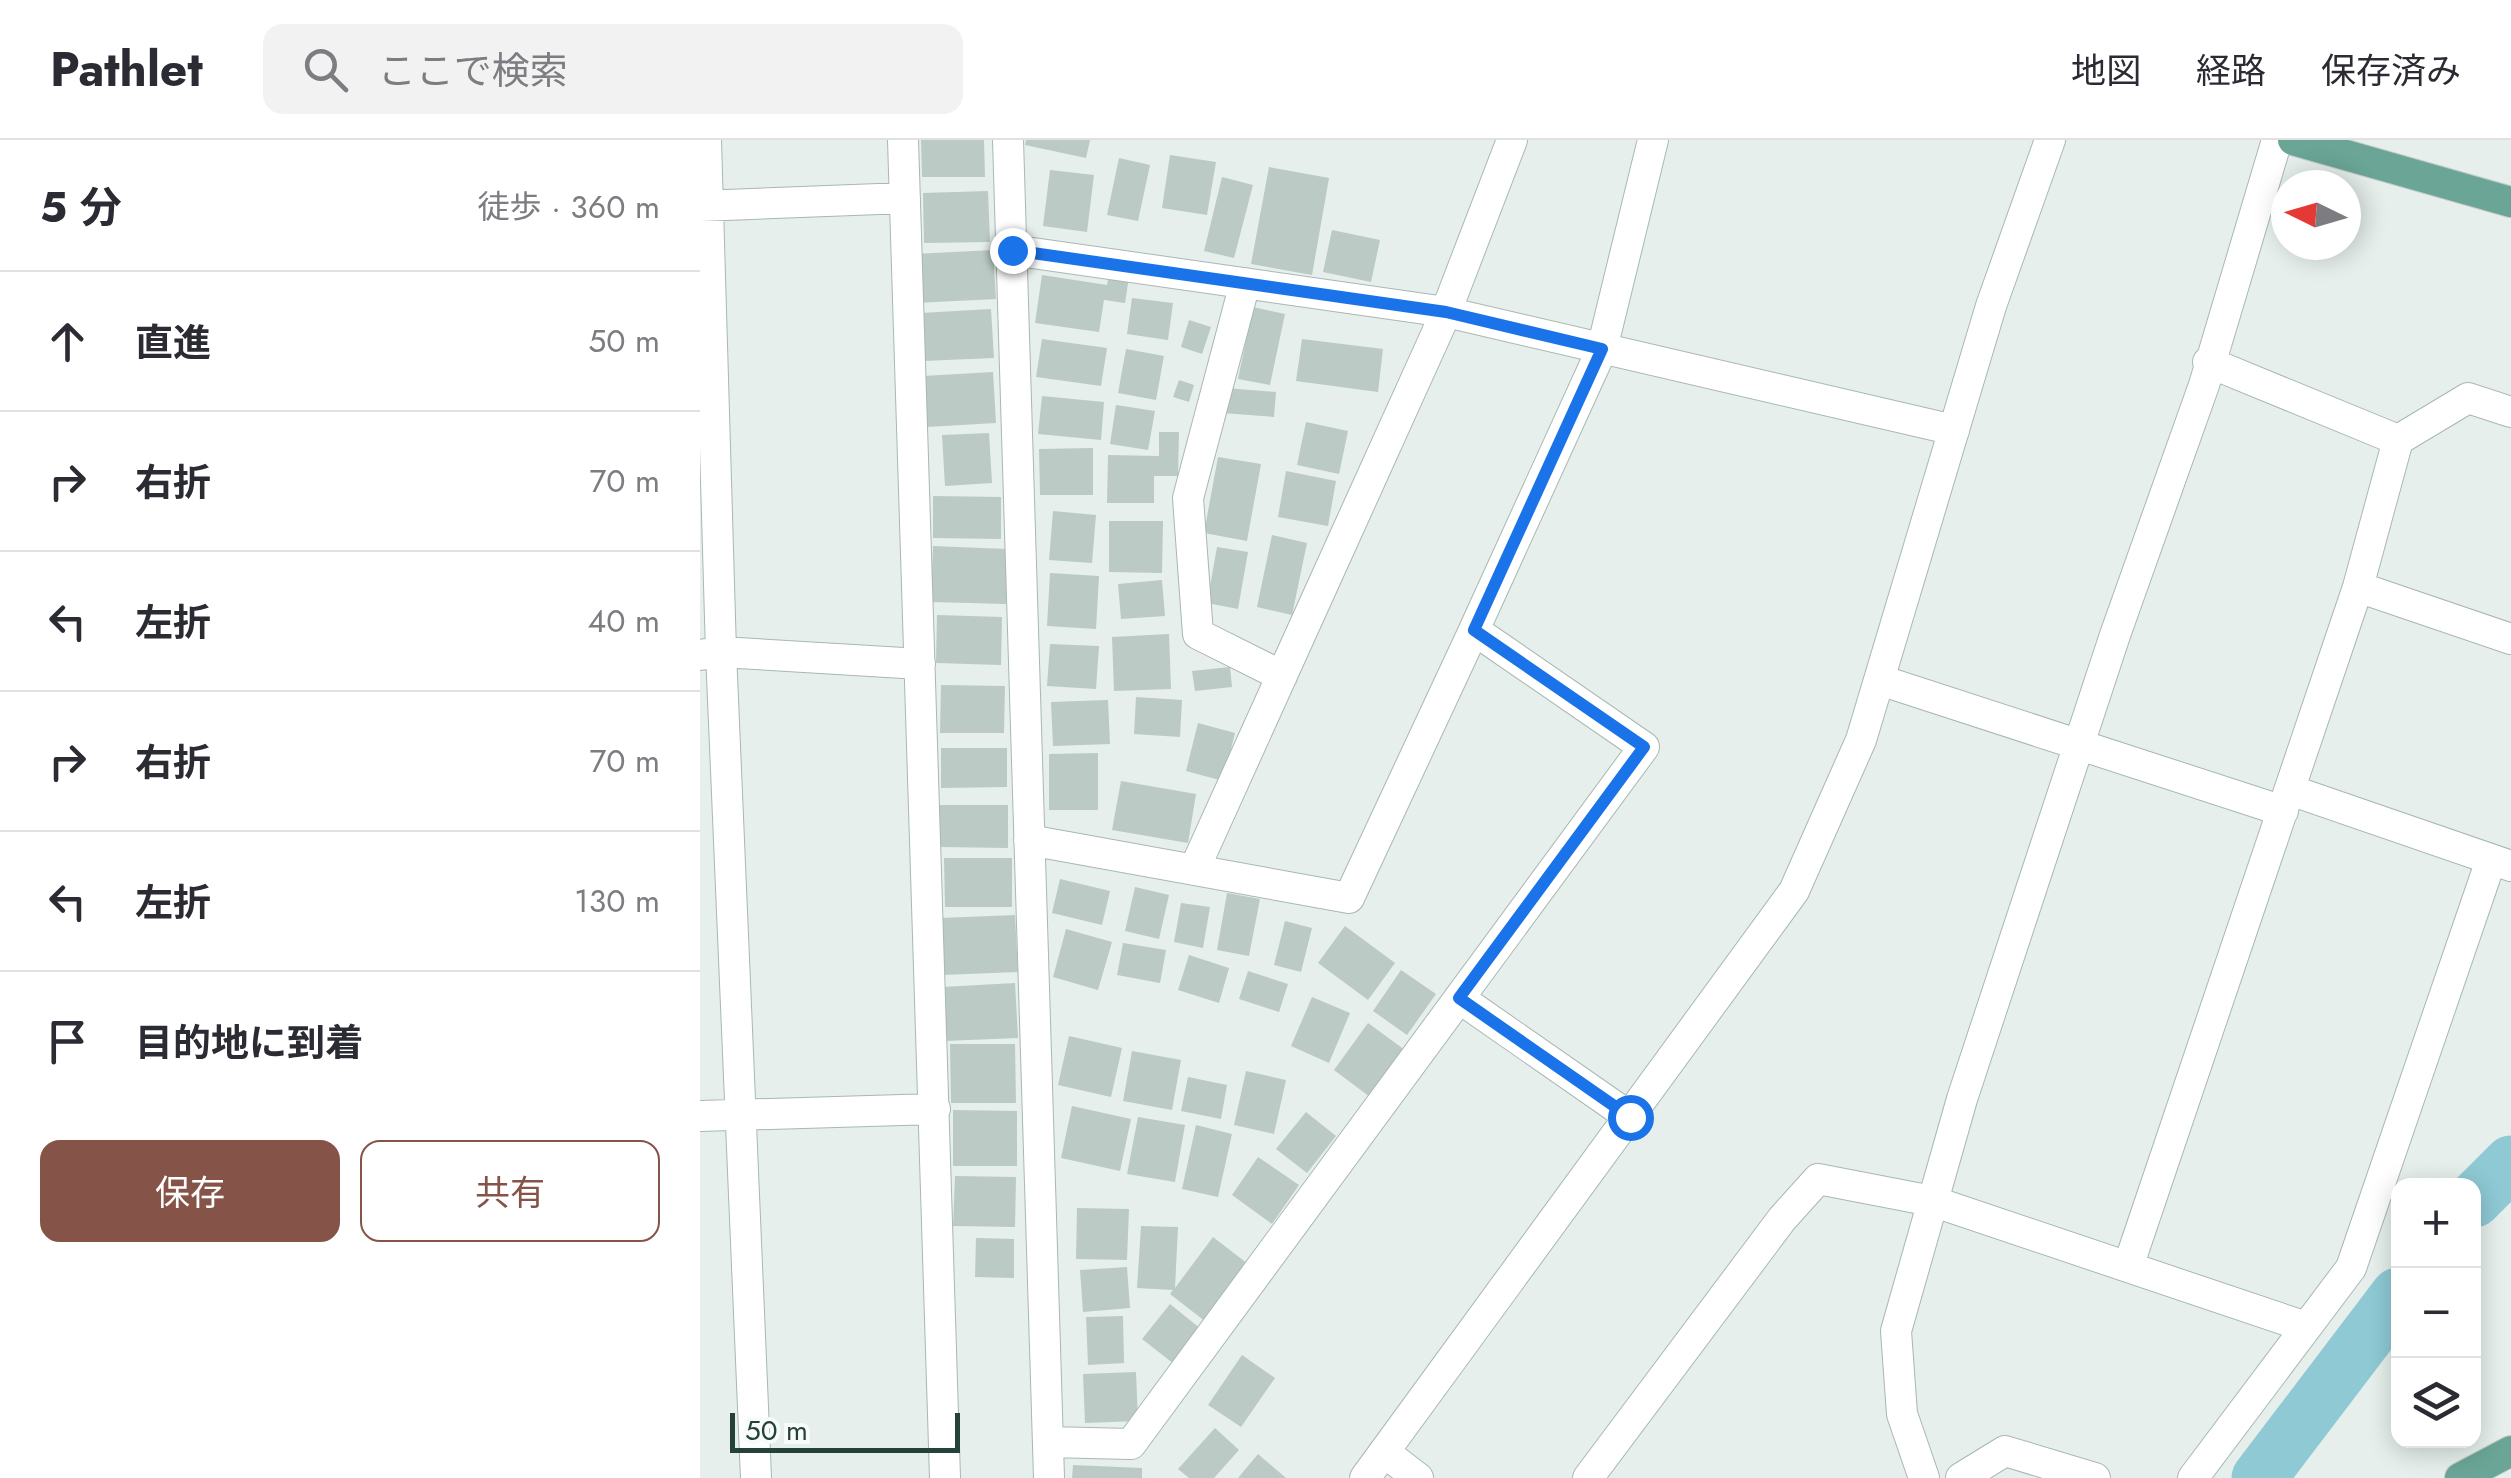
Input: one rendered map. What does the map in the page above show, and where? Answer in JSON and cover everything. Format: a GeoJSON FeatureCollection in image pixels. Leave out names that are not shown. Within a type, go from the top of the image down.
{"type":"FeatureCollection","features":[{"type":"Feature","properties":{"kind":"main road"},"geometry":{"type":"LineString","coordinates":[[2293,140],[2511,202]]}},
{"type":"Feature","properties":{"kind":"main road"},"geometry":{"type":"LineString","coordinates":[[2460,1478],[2511,1451]]}},
{"type":"Feature","properties":{"kind":"street"},"geometry":{"type":"LineString","coordinates":[[706,140],[710,654],[744,1115],[756,1478]]}},
{"type":"Feature","properties":{"kind":"street"},"geometry":{"type":"LineString","coordinates":[[903,140],[945,1478]]}},
{"type":"Feature","properties":{"kind":"street"},"geometry":{"type":"LineString","coordinates":[[1008,140],[1049,1478]]}},
{"type":"Feature","properties":{"kind":"street"},"geometry":{"type":"LineString","coordinates":[[1194,870],[1446,312],[1512,140]]}},
{"type":"Feature","properties":{"kind":"street"},"geometry":{"type":"LineString","coordinates":[[1029,840],[1349,898],[1602,349],[1654,140]]}},
{"type":"Feature","properties":{"kind":"street"},"geometry":{"type":"LineString","coordinates":[[1364,1478],[1794,892],[1861,740],[1991,306],[2050,140]]}},
{"type":"Feature","properties":{"kind":"street"},"geometry":{"type":"LineString","coordinates":[[1924,1478],[1902,1414],[1896,1330],[1932,1201],[2208,362],[2277,140]]}},
{"type":"Feature","properties":{"kind":"street"},"geometry":{"type":"LineString","coordinates":[[704,205],[905,198]]}},
{"type":"Feature","properties":{"kind":"street"},"geometry":{"type":"LineString","coordinates":[[1012,250],[1446,312],[1954,430]]}},
{"type":"Feature","properties":{"kind":"street"},"geometry":{"type":"LineString","coordinates":[[1244,283],[1188,498],[1198,634],[1282,676]]}},
{"type":"Feature","properties":{"kind":"street"},"geometry":{"type":"LineString","coordinates":[[2208,362],[2398,440]]}},
{"type":"Feature","properties":{"kind":"street"},"geometry":{"type":"LineString","coordinates":[[2128,1267],[2358,587],[2398,440],[2468,398],[2511,412]]}},
{"type":"Feature","properties":{"kind":"street"},"geometry":{"type":"LineString","coordinates":[[2358,587],[2511,638]]}},
{"type":"Feature","properties":{"kind":"street"},"geometry":{"type":"LineString","coordinates":[[1048,1442],[1131,1444],[1644,747],[1474,630]]}},
{"type":"Feature","properties":{"kind":"street"},"geometry":{"type":"LineString","coordinates":[[710,654],[920,664]]}},
{"type":"Feature","properties":{"kind":"street"},"geometry":{"type":"LineString","coordinates":[[1880,680],[2080,744],[2501,863],[2351,1268],[2193,1478]]}},
{"type":"Feature","properties":{"kind":"street"},"geometry":{"type":"LineString","coordinates":[[1459,998],[1630,1117]]}},
{"type":"Feature","properties":{"kind":"street"},"geometry":{"type":"LineString","coordinates":[[700,1116],[935,1109]]}},
{"type":"Feature","properties":{"kind":"street"},"geometry":{"type":"LineString","coordinates":[[1588,1478],[1782,1219],[1818,1179],[1932,1201],[2306,1328]]}},
{"type":"Feature","properties":{"kind":"street"},"geometry":{"type":"LineString","coordinates":[[1961,1478],[2005,1451],[2095,1478]]}},
{"type":"Feature","properties":{"kind":"street"},"geometry":{"type":"LineString","coordinates":[[1384,1452],[1418,1478]]}},
{"type":"Feature","properties":{"kind":"building"},"geometry":{"type":"Polygon","coordinates":[[[921,140],[984,140],[985,177],[922,177],[921,140]]]}},
{"type":"Feature","properties":{"kind":"building"},"geometry":{"type":"Polygon","coordinates":[[[1026,140],[1090,140],[1086,158],[1025,145],[1026,140]]]}},
{"type":"Feature","properties":{"kind":"building"},"geometry":{"type":"Polygon","coordinates":[[[1170,155],[1216,162],[1207,215],[1162,208],[1170,155]]]}},
{"type":"Feature","properties":{"kind":"building"},"geometry":{"type":"Polygon","coordinates":[[[1119,158],[1150,165],[1138,221],[1107,215],[1119,158]]]}},
{"type":"Feature","properties":{"kind":"building"},"geometry":{"type":"Polygon","coordinates":[[[1269,167],[1329,178],[1312,275],[1251,264],[1269,167]]]}},
{"type":"Feature","properties":{"kind":"building"},"geometry":{"type":"Polygon","coordinates":[[[1050,170],[1094,175],[1087,232],[1043,226],[1050,170]]]}},
{"type":"Feature","properties":{"kind":"building"},"geometry":{"type":"Polygon","coordinates":[[[1222,177],[1253,185],[1234,258],[1204,251],[1222,177]]]}},
{"type":"Feature","properties":{"kind":"building"},"geometry":{"type":"Polygon","coordinates":[[[988,191],[990,242],[924,243],[923,193],[988,191]]]}},
{"type":"Feature","properties":{"kind":"building"},"geometry":{"type":"Polygon","coordinates":[[[1332,230],[1380,240],[1371,282],[1323,272],[1332,230]]]}},
{"type":"Feature","properties":{"kind":"building"},"geometry":{"type":"Polygon","coordinates":[[[993,250],[996,299],[916,303],[914,254],[993,250]]]}},
{"type":"Feature","properties":{"kind":"building"},"geometry":{"type":"Polygon","coordinates":[[[1109,274],[1129,277],[1125,303],[1104,300],[1099,332],[1035,323],[1042,275],[1107,285],[1109,274]]]}},
{"type":"Feature","properties":{"kind":"building"},"geometry":{"type":"Polygon","coordinates":[[[1132,298],[1173,303],[1168,340],[1127,334],[1132,298]]]}},
{"type":"Feature","properties":{"kind":"building"},"geometry":{"type":"Polygon","coordinates":[[[1253,307],[1285,314],[1270,385],[1238,379],[1253,307]]]}},
{"type":"Feature","properties":{"kind":"building"},"geometry":{"type":"Polygon","coordinates":[[[991,309],[994,358],[923,361],[921,313],[991,309]]]}},
{"type":"Feature","properties":{"kind":"building"},"geometry":{"type":"Polygon","coordinates":[[[1189,320],[1211,327],[1202,354],[1181,347],[1189,320]]]}},
{"type":"Feature","properties":{"kind":"building"},"geometry":{"type":"Polygon","coordinates":[[[1042,339],[1107,348],[1101,386],[1036,377],[1042,339]]]}},
{"type":"Feature","properties":{"kind":"building"},"geometry":{"type":"Polygon","coordinates":[[[1302,339],[1383,349],[1378,392],[1296,381],[1302,339]]]}},
{"type":"Feature","properties":{"kind":"building"},"geometry":{"type":"Polygon","coordinates":[[[1126,349],[1164,356],[1156,400],[1118,393],[1126,349]]]}},
{"type":"Feature","properties":{"kind":"building"},"geometry":{"type":"Polygon","coordinates":[[[993,372],[996,423],[926,427],[923,376],[993,372]]]}},
{"type":"Feature","properties":{"kind":"building"},"geometry":{"type":"Polygon","coordinates":[[[1179,380],[1194,385],[1189,402],[1173,397],[1179,380]]]}},
{"type":"Feature","properties":{"kind":"building"},"geometry":{"type":"Polygon","coordinates":[[[1226,388],[1276,392],[1274,417],[1223,413],[1226,388]]]}},
{"type":"Feature","properties":{"kind":"building"},"geometry":{"type":"Polygon","coordinates":[[[1042,396],[1104,402],[1101,440],[1038,434],[1042,396]]]}},
{"type":"Feature","properties":{"kind":"building"},"geometry":{"type":"Polygon","coordinates":[[[1116,405],[1155,411],[1148,450],[1110,444],[1116,405]]]}},
{"type":"Feature","properties":{"kind":"building"},"geometry":{"type":"Polygon","coordinates":[[[1306,422],[1348,431],[1339,474],[1297,465],[1306,422]]]}},
{"type":"Feature","properties":{"kind":"building"},"geometry":{"type":"Polygon","coordinates":[[[1159,432],[1179,432],[1178,476],[1154,476],[1154,503],[1107,503],[1108,455],[1159,456],[1159,432]]]}},
{"type":"Feature","properties":{"kind":"building"},"geometry":{"type":"Polygon","coordinates":[[[989,433],[992,483],[945,486],[942,435],[989,433]]]}},
{"type":"Feature","properties":{"kind":"building"},"geometry":{"type":"Polygon","coordinates":[[[1093,448],[1093,495],[1040,495],[1039,449],[1093,448]]]}},
{"type":"Feature","properties":{"kind":"building"},"geometry":{"type":"Polygon","coordinates":[[[1218,457],[1261,464],[1247,541],[1204,533],[1218,457]]]}},
{"type":"Feature","properties":{"kind":"building"},"geometry":{"type":"Polygon","coordinates":[[[1286,471],[1336,481],[1328,526],[1278,517],[1286,471]]]}},
{"type":"Feature","properties":{"kind":"building"},"geometry":{"type":"Polygon","coordinates":[[[933,496],[1001,497],[1001,539],[933,538],[933,496]]]}},
{"type":"Feature","properties":{"kind":"building"},"geometry":{"type":"Polygon","coordinates":[[[1053,511],[1096,515],[1092,563],[1049,560],[1053,511]]]}},
{"type":"Feature","properties":{"kind":"building"},"geometry":{"type":"Polygon","coordinates":[[[1109,521],[1163,521],[1162,573],[1109,572],[1109,521]]]}},
{"type":"Feature","properties":{"kind":"building"},"geometry":{"type":"Polygon","coordinates":[[[1272,535],[1307,543],[1292,615],[1257,607],[1272,535]]]}},
{"type":"Feature","properties":{"kind":"building"},"geometry":{"type":"Polygon","coordinates":[[[933,546],[1007,549],[1006,604],[931,602],[933,546]]]}},
{"type":"Feature","properties":{"kind":"building"},"geometry":{"type":"Polygon","coordinates":[[[1217,547],[1248,552],[1238,609],[1207,603],[1217,547]]]}},
{"type":"Feature","properties":{"kind":"building"},"geometry":{"type":"Polygon","coordinates":[[[1050,573],[1099,576],[1096,629],[1047,626],[1050,573]]]}},
{"type":"Feature","properties":{"kind":"building"},"geometry":{"type":"Polygon","coordinates":[[[1162,580],[1165,616],[1121,619],[1118,584],[1162,580]]]}},
{"type":"Feature","properties":{"kind":"building"},"geometry":{"type":"Polygon","coordinates":[[[937,615],[1002,617],[1001,665],[936,663],[937,615]]]}},
{"type":"Feature","properties":{"kind":"building"},"geometry":{"type":"Polygon","coordinates":[[[1169,634],[1171,689],[1114,691],[1112,637],[1169,634]]]}},
{"type":"Feature","properties":{"kind":"building"},"geometry":{"type":"Polygon","coordinates":[[[1050,644],[1099,646],[1096,689],[1047,686],[1050,644]]]}},
{"type":"Feature","properties":{"kind":"building"},"geometry":{"type":"Polygon","coordinates":[[[1230,667],[1232,687],[1195,691],[1192,671],[1230,667]]]}},
{"type":"Feature","properties":{"kind":"building"},"geometry":{"type":"Polygon","coordinates":[[[941,685],[1005,686],[1004,733],[940,733],[941,685]]]}},
{"type":"Feature","properties":{"kind":"building"},"geometry":{"type":"Polygon","coordinates":[[[1136,697],[1182,700],[1180,737],[1134,734],[1136,697]]]}},
{"type":"Feature","properties":{"kind":"building"},"geometry":{"type":"Polygon","coordinates":[[[1108,700],[1110,744],[1053,746],[1051,702],[1108,700]]]}},
{"type":"Feature","properties":{"kind":"building"},"geometry":{"type":"Polygon","coordinates":[[[1198,723],[1235,733],[1223,781],[1186,771],[1198,723]]]}},
{"type":"Feature","properties":{"kind":"building"},"geometry":{"type":"Polygon","coordinates":[[[941,748],[1007,748],[1007,787],[941,788],[941,748]]]}},
{"type":"Feature","properties":{"kind":"building"},"geometry":{"type":"Polygon","coordinates":[[[1098,753],[1098,810],[1049,810],[1049,754],[1098,753]]]}},
{"type":"Feature","properties":{"kind":"building"},"geometry":{"type":"Polygon","coordinates":[[[1121,781],[1196,794],[1188,843],[1112,830],[1121,781]]]}},
{"type":"Feature","properties":{"kind":"building"},"geometry":{"type":"Polygon","coordinates":[[[939,805],[1008,805],[1008,848],[940,847],[939,805]]]}},
{"type":"Feature","properties":{"kind":"building"},"geometry":{"type":"Polygon","coordinates":[[[944,858],[1012,858],[1012,907],[945,907],[944,858]]]}},
{"type":"Feature","properties":{"kind":"building"},"geometry":{"type":"Polygon","coordinates":[[[1060,879],[1110,891],[1102,925],[1052,913],[1060,879]]]}},
{"type":"Feature","properties":{"kind":"building"},"geometry":{"type":"Polygon","coordinates":[[[1135,887],[1169,895],[1159,939],[1125,931],[1135,887]]]}},
{"type":"Feature","properties":{"kind":"building"},"geometry":{"type":"Polygon","coordinates":[[[1227,893],[1260,899],[1249,956],[1217,950],[1227,893]]]}},
{"type":"Feature","properties":{"kind":"building"},"geometry":{"type":"Polygon","coordinates":[[[1181,903],[1210,907],[1203,948],[1174,942],[1181,903]]]}},
{"type":"Feature","properties":{"kind":"building"},"geometry":{"type":"Polygon","coordinates":[[[1015,915],[1018,972],[942,975],[940,918],[1015,915]]]}},
{"type":"Feature","properties":{"kind":"building"},"geometry":{"type":"Polygon","coordinates":[[[1285,921],[1312,928],[1301,972],[1274,965],[1285,921]]]}},
{"type":"Feature","properties":{"kind":"building"},"geometry":{"type":"Polygon","coordinates":[[[1345,926],[1395,963],[1368,1000],[1318,963],[1345,926]]]}},
{"type":"Feature","properties":{"kind":"building"},"geometry":{"type":"Polygon","coordinates":[[[1066,929],[1112,942],[1098,990],[1053,977],[1066,929]]]}},
{"type":"Feature","properties":{"kind":"building"},"geometry":{"type":"Polygon","coordinates":[[[1123,943],[1166,950],[1160,983],[1117,975],[1123,943]]]}},
{"type":"Feature","properties":{"kind":"building"},"geometry":{"type":"Polygon","coordinates":[[[1189,955],[1229,968],[1219,1003],[1178,990],[1189,955]]]}},
{"type":"Feature","properties":{"kind":"building"},"geometry":{"type":"Polygon","coordinates":[[[1401,970],[1436,994],[1407,1035],[1373,1011],[1401,970]]]}},
{"type":"Feature","properties":{"kind":"building"},"geometry":{"type":"Polygon","coordinates":[[[1248,971],[1288,984],[1279,1012],[1239,999],[1248,971]]]}},
{"type":"Feature","properties":{"kind":"building"},"geometry":{"type":"Polygon","coordinates":[[[1015,983],[1018,1038],[944,1041],[942,987],[1015,983]]]}},
{"type":"Feature","properties":{"kind":"building"},"geometry":{"type":"Polygon","coordinates":[[[1312,997],[1350,1013],[1329,1063],[1291,1046],[1312,997]]]}},
{"type":"Feature","properties":{"kind":"building"},"geometry":{"type":"Polygon","coordinates":[[[1368,1023],[1409,1053],[1374,1100],[1334,1070],[1368,1023]]]}},
{"type":"Feature","properties":{"kind":"building"},"geometry":{"type":"Polygon","coordinates":[[[1069,1036],[1122,1048],[1111,1097],[1058,1085],[1069,1036]]]}},
{"type":"Feature","properties":{"kind":"building"},"geometry":{"type":"Polygon","coordinates":[[[950,1044],[1015,1044],[1016,1103],[951,1103],[950,1044]]]}},
{"type":"Feature","properties":{"kind":"building"},"geometry":{"type":"Polygon","coordinates":[[[1132,1051],[1181,1060],[1172,1110],[1123,1101],[1132,1051]]]}},
{"type":"Feature","properties":{"kind":"building"},"geometry":{"type":"Polygon","coordinates":[[[1246,1071],[1286,1080],[1274,1134],[1234,1125],[1246,1071]]]}},
{"type":"Feature","properties":{"kind":"building"},"geometry":{"type":"Polygon","coordinates":[[[1188,1077],[1227,1085],[1221,1119],[1181,1111],[1188,1077]]]}},
{"type":"Feature","properties":{"kind":"building"},"geometry":{"type":"Polygon","coordinates":[[[1072,1106],[1131,1119],[1120,1171],[1061,1158],[1072,1106]]]}},
{"type":"Feature","properties":{"kind":"building"},"geometry":{"type":"Polygon","coordinates":[[[953,1110],[1017,1111],[1017,1166],[953,1166],[953,1110]]]}},
{"type":"Feature","properties":{"kind":"building"},"geometry":{"type":"Polygon","coordinates":[[[1306,1112],[1336,1136],[1307,1173],[1276,1149],[1306,1112]]]}},
{"type":"Feature","properties":{"kind":"building"},"geometry":{"type":"Polygon","coordinates":[[[1138,1117],[1185,1125],[1175,1182],[1127,1174],[1138,1117]]]}},
{"type":"Feature","properties":{"kind":"building"},"geometry":{"type":"Polygon","coordinates":[[[1196,1125],[1232,1134],[1218,1197],[1182,1189],[1196,1125]]]}},
{"type":"Feature","properties":{"kind":"building"},"geometry":{"type":"Polygon","coordinates":[[[1258,1157],[1299,1185],[1272,1224],[1232,1195],[1258,1157]]]}},
{"type":"Feature","properties":{"kind":"building"},"geometry":{"type":"Polygon","coordinates":[[[955,1176],[1016,1177],[1015,1227],[953,1226],[955,1176]]]}},
{"type":"Feature","properties":{"kind":"building"},"geometry":{"type":"Polygon","coordinates":[[[1077,1208],[1129,1209],[1127,1260],[1076,1259],[1077,1208]]]}},
{"type":"Feature","properties":{"kind":"building"},"geometry":{"type":"Polygon","coordinates":[[[1141,1226],[1178,1227],[1175,1288],[1213,1237],[1248,1264],[1206,1322],[1170,1294],[1173,1290],[1137,1288],[1141,1226]]]}},
{"type":"Feature","properties":{"kind":"building"},"geometry":{"type":"Polygon","coordinates":[[[976,1238],[1014,1239],[1014,1278],[975,1277],[976,1238]]]}},
{"type":"Feature","properties":{"kind":"building"},"geometry":{"type":"Polygon","coordinates":[[[1127,1267],[1130,1308],[1083,1312],[1080,1270],[1127,1267]]]}},
{"type":"Feature","properties":{"kind":"building"},"geometry":{"type":"Polygon","coordinates":[[[1170,1304],[1201,1329],[1174,1364],[1142,1339],[1170,1304]]]}},
{"type":"Feature","properties":{"kind":"building"},"geometry":{"type":"Polygon","coordinates":[[[1123,1316],[1124,1363],[1088,1365],[1086,1317],[1123,1316]]]}},
{"type":"Feature","properties":{"kind":"building"},"geometry":{"type":"Polygon","coordinates":[[[1242,1355],[1275,1378],[1241,1427],[1208,1405],[1242,1355]]]}},
{"type":"Feature","properties":{"kind":"building"},"geometry":{"type":"Polygon","coordinates":[[[1136,1372],[1138,1421],[1085,1423],[1083,1374],[1136,1372]]]}},
{"type":"Feature","properties":{"kind":"building"},"geometry":{"type":"Polygon","coordinates":[[[1215,1428],[1239,1450],[1214,1478],[1189,1478],[1178,1469],[1215,1428]]]}},
{"type":"Feature","properties":{"kind":"building"},"geometry":{"type":"Polygon","coordinates":[[[1258,1454],[1286,1478],[1238,1478],[1258,1454]]]}},
{"type":"Feature","properties":{"kind":"building"},"geometry":{"type":"Polygon","coordinates":[[[1073,1465],[1142,1468],[1142,1478],[1072,1478],[1073,1465]]]}},
{"type":"Feature","properties":{"kind":"waterway"},"geometry":{"type":"LineString","coordinates":[[2481,1193],[2511,1163]]}},
{"type":"Feature","properties":{"kind":"waterway"},"geometry":{"type":"LineString","coordinates":[[2259,1478],[2391,1304]]}},
{"type":"Feature","properties":{"kind":"route"},"geometry":{"type":"LineString","coordinates":[[1012,250],[1446,312],[1602,349],[1474,630],[1644,747],[1459,998],[1630,1117]]}}]}
